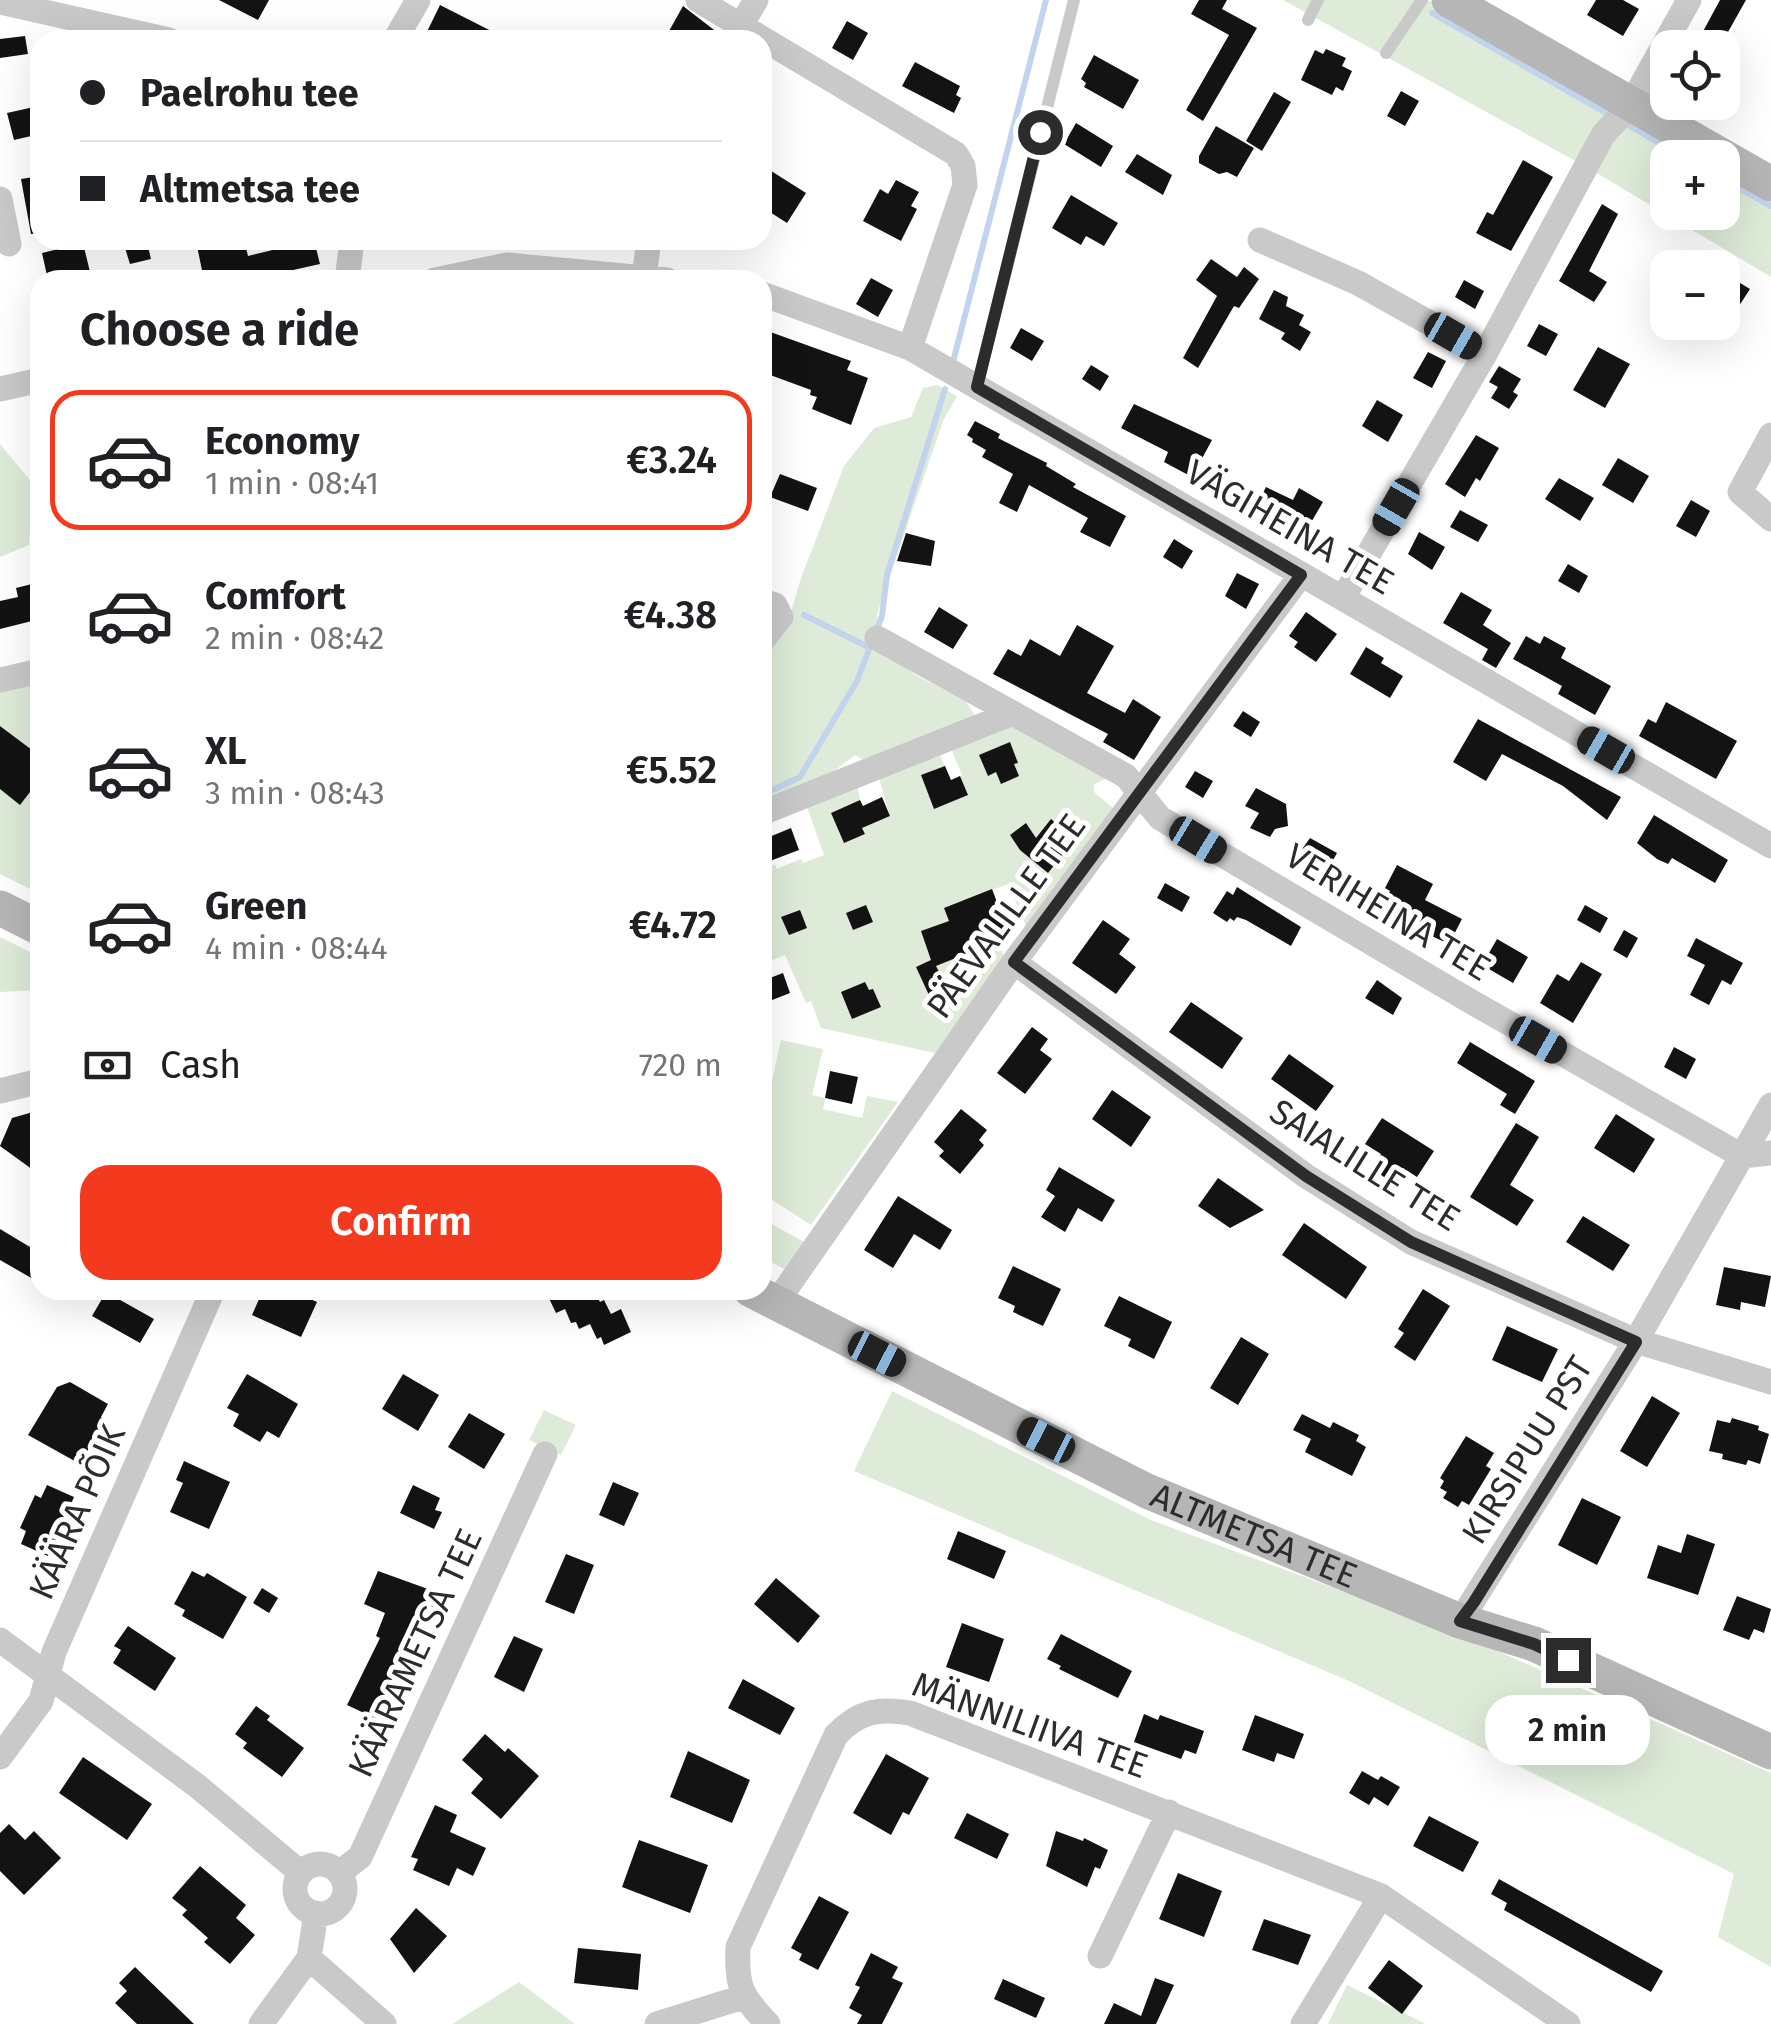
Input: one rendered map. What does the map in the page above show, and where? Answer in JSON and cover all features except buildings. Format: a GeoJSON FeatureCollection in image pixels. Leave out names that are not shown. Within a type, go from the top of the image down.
{"type":"FeatureCollection","features":[{"type":"Feature","properties":{"kind":"street"},"geometry":{"type":"LineString","coordinates":[[402,30],[418,0]]}},
{"type":"Feature","properties":{"kind":"street"},"geometry":{"type":"LineString","coordinates":[[698,0],[735,30]]}},
{"type":"Feature","properties":{"kind":"street"},"geometry":{"type":"LineString","coordinates":[[738,30],[756,0]]}},
{"type":"Feature","properties":{"kind":"street"},"geometry":{"type":"LineString","coordinates":[[1449,0],[1771,184]]}},
{"type":"Feature","properties":{"kind":"street"},"geometry":{"type":"LineString","coordinates":[[1344,598],[1485,354],[1603,135],[1631,104],[1689,0]]}},
{"type":"Feature","properties":{"kind":"street"},"geometry":{"type":"LineString","coordinates":[[0,2],[125,30]]}},
{"type":"Feature","properties":{"kind":"street"},"geometry":{"type":"LineString","coordinates":[[772,51],[942,143],[963,166],[965,185],[961,200],[910,348]]}},
{"type":"Feature","properties":{"kind":"street"},"geometry":{"type":"LineString","coordinates":[[0,200],[9,244]]}},
{"type":"Feature","properties":{"kind":"street"},"geometry":{"type":"LineString","coordinates":[[1260,240],[1358,283],[1485,354]]}},
{"type":"Feature","properties":{"kind":"street"},"geometry":{"type":"LineString","coordinates":[[483,270],[507,265],[564,270]]}},
{"type":"Feature","properties":{"kind":"street","name":"VÄGIHEINA TEE"},"geometry":{"type":"LineString","coordinates":[[772,298],[910,348],[1771,846]]}},
{"type":"Feature","properties":{"kind":"street"},"geometry":{"type":"LineString","coordinates":[[0,389],[30,382]]}},
{"type":"Feature","properties":{"kind":"street"},"geometry":{"type":"LineString","coordinates":[[1770,518],[1740,492],[1771,435]]}},
{"type":"Feature","properties":{"kind":"street","name":"PÄEVALILLE TEE"},"geometry":{"type":"LineString","coordinates":[[772,1284],[1301,575]]}},
{"type":"Feature","properties":{"kind":"street"},"geometry":{"type":"LineString","coordinates":[[772,605],[781,617],[772,628]]}},
{"type":"Feature","properties":{"kind":"street","name":"VERIHEINA TEE"},"geometry":{"type":"LineString","coordinates":[[878,638],[1126,776],[1160,818],[1742,1156]]}},
{"type":"Feature","properties":{"kind":"street"},"geometry":{"type":"LineString","coordinates":[[0,680],[30,673]]}},
{"type":"Feature","properties":{"kind":"street"},"geometry":{"type":"LineString","coordinates":[[772,809],[1013,714]]}},
{"type":"Feature","properties":{"kind":"street"},"geometry":{"type":"LineString","coordinates":[[0,908],[30,923]]}},
{"type":"Feature","properties":{"kind":"street","name":"SAIALILLE TEE"},"geometry":{"type":"LineString","coordinates":[[1014,962],[1306,1176],[1411,1242],[1636,1342],[1771,1382]]}},
{"type":"Feature","properties":{"kind":"street"},"geometry":{"type":"LineString","coordinates":[[0,1090],[30,1083]]}},
{"type":"Feature","properties":{"kind":"street","name":"KIRSIPUU PST"},"geometry":{"type":"LineString","coordinates":[[1460,1621],[1636,1342],[1771,1105]]}},
{"type":"Feature","properties":{"kind":"street"},"geometry":{"type":"LineString","coordinates":[[1742,1156],[1771,1153]]}},
{"type":"Feature","properties":{"kind":"street","name":"KÄÄRA PÕIK"},"geometry":{"type":"LineString","coordinates":[[0,1757],[41,1701],[54,1652],[210,1300]]}},
{"type":"Feature","properties":{"kind":"street","name":"ALTMETSA TEE"},"geometry":{"type":"LineString","coordinates":[[771,1300],[1147,1491],[1460,1621],[1534,1644],[1771,1752]]}},
{"type":"Feature","properties":{"kind":"street","name":"KÄÄRAMETSA TEE"},"geometry":{"type":"LineString","coordinates":[[339,1873],[360,1856],[545,1454]]}},
{"type":"Feature","properties":{"kind":"street"},"geometry":{"type":"LineString","coordinates":[[0,1640],[196,1785],[302,1873]]}},
{"type":"Feature","properties":{"kind":"street","name":"MÄNNILIIVA TEE"},"geometry":{"type":"LineString","coordinates":[[742,1997],[736,1972],[738,1946],[836,1735],[866,1712],[887,1710],[910,1713],[1381,1896],[1563,2023]]}},
{"type":"Feature","properties":{"kind":"street","name":"MÄNNILIIVA TEE"},"geometry":{"type":"LineString","coordinates":[[1100,1956],[1168,1812]]}},
{"type":"Feature","properties":{"kind":"street"},"geometry":{"type":"LineString","coordinates":[[317,1864],[339,1873],[345,1888],[340,1904],[327,1913],[316,1913],[298,1901],[295,1886],[302,1873],[317,1864]]}},
{"type":"Feature","properties":{"kind":"street"},"geometry":{"type":"LineString","coordinates":[[1303,2024],[1381,1896]]}},
{"type":"Feature","properties":{"kind":"street"},"geometry":{"type":"LineString","coordinates":[[261,2024],[309,1958],[316,1913]]}},
{"type":"Feature","properties":{"kind":"street"},"geometry":{"type":"LineString","coordinates":[[309,1958],[384,2024]]}},
{"type":"Feature","properties":{"kind":"street"},"geometry":{"type":"LineString","coordinates":[[657,2024],[742,1997],[768,2024]]}},
{"type":"Feature","properties":{"kind":"lane"},"geometry":{"type":"LineString","coordinates":[[977,387],[1074,0]]}},
{"type":"Feature","properties":{"kind":"lane"},"geometry":{"type":"LineString","coordinates":[[1308,20],[1318,0]]}},
{"type":"Feature","properties":{"kind":"lane"},"geometry":{"type":"LineString","coordinates":[[1386,53],[1422,0]]}},
{"type":"Feature","properties":{"kind":"green space"},"geometry":{"type":"Polygon","coordinates":[[[1283,0],[1428,0],[1674,140],[1650,140],[1650,205],[1283,0]]]}},
{"type":"Feature","properties":{"kind":"green space"},"geometry":{"type":"Polygon","coordinates":[[[1740,178],[1771,196],[1771,277],[1740,259],[1740,250],[1726,250],[1692,230],[1740,230],[1740,178]]]}},
{"type":"Feature","properties":{"kind":"green space"},"geometry":{"type":"Polygon","coordinates":[[[937,385],[957,396],[943,421],[877,614],[882,648],[917,676],[965,700],[974,714],[970,721],[869,763],[855,755],[817,784],[772,802],[772,644],[790,615],[844,466],[874,428],[911,417],[923,388],[937,385]]]}},
{"type":"Feature","properties":{"kind":"green space"},"geometry":{"type":"Polygon","coordinates":[[[0,444],[30,480],[30,533],[29,545],[0,557],[0,444]]]}},
{"type":"Feature","properties":{"kind":"green space"},"geometry":{"type":"Polygon","coordinates":[[[0,667],[30,681],[30,889],[0,874],[0,667]]]}},
{"type":"Feature","properties":{"kind":"green space"},"geometry":{"type":"Polygon","coordinates":[[[1012,721],[1110,777],[1094,784],[1094,792],[1113,808],[1027,928],[1008,884],[944,908],[963,955],[1000,947],[1005,959],[935,1053],[821,1028],[785,955],[772,960],[772,866],[777,869],[824,855],[806,804],[857,783],[860,800],[831,813],[844,842],[864,834],[862,828],[890,816],[878,775],[938,751],[945,766],[921,775],[934,808],[962,775],[950,746],[1012,721]]]}},
{"type":"Feature","properties":{"kind":"green space"},"geometry":{"type":"Polygon","coordinates":[[[0,937],[30,952],[30,990],[0,992],[0,937]]]}},
{"type":"Feature","properties":{"kind":"green space"},"geometry":{"type":"Polygon","coordinates":[[[781,1040],[823,1049],[812,1095],[825,1098],[823,1109],[862,1118],[867,1096],[898,1102],[811,1225],[772,1200],[772,1080],[781,1040]]]}},
{"type":"Feature","properties":{"kind":"green space"},"geometry":{"type":"Polygon","coordinates":[[[772,1224],[810,1245],[790,1272],[772,1263],[772,1224]]]}},
{"type":"Feature","properties":{"kind":"green space"},"geometry":{"type":"Polygon","coordinates":[[[892,1391],[1151,1520],[1469,1638],[1771,1773],[1771,1967],[1718,1937],[1734,1874],[1349,1681],[854,1471],[892,1391]]]}},
{"type":"Feature","properties":{"kind":"green space"},"geometry":{"type":"Polygon","coordinates":[[[544,1410],[576,1425],[561,1455],[529,1440],[544,1410]]]}},
{"type":"Feature","properties":{"kind":"green space"},"geometry":{"type":"Polygon","coordinates":[[[519,1982],[575,2024],[452,2024],[519,1982]]]}},
{"type":"Feature","properties":{"kind":"green space"},"geometry":{"type":"Polygon","coordinates":[[[1347,1985],[1426,2024],[1328,2024],[1347,1985]]]}},
{"type":"Feature","properties":{"kind":"waterway"},"geometry":{"type":"LineString","coordinates":[[953,362],[1046,0]]}},
{"type":"Feature","properties":{"kind":"waterway"},"geometry":{"type":"LineString","coordinates":[[1432,13],[1604,112]]}},
{"type":"Feature","properties":{"kind":"waterway"},"geometry":{"type":"LineString","coordinates":[[1628,125],[1654,140]]}},
{"type":"Feature","properties":{"kind":"waterway"},"geometry":{"type":"LineString","coordinates":[[1740,189],[1771,206]]}},
{"type":"Feature","properties":{"kind":"waterway"},"geometry":{"type":"LineString","coordinates":[[876,632],[887,575],[945,389]]}},
{"type":"Feature","properties":{"kind":"waterway"},"geometry":{"type":"LineString","coordinates":[[804,615],[870,648]]}},
{"type":"Feature","properties":{"kind":"waterway"},"geometry":{"type":"LineString","coordinates":[[772,790],[800,777],[857,681],[871,644]]}},
{"type":"Feature","properties":{"kind":"route"},"geometry":{"type":"LineString","coordinates":[[1040,132],[977,387],[1301,575],[1014,962],[1306,1176],[1411,1242],[1636,1342],[1460,1621],[1534,1644],[1568,1660]]}}]}
